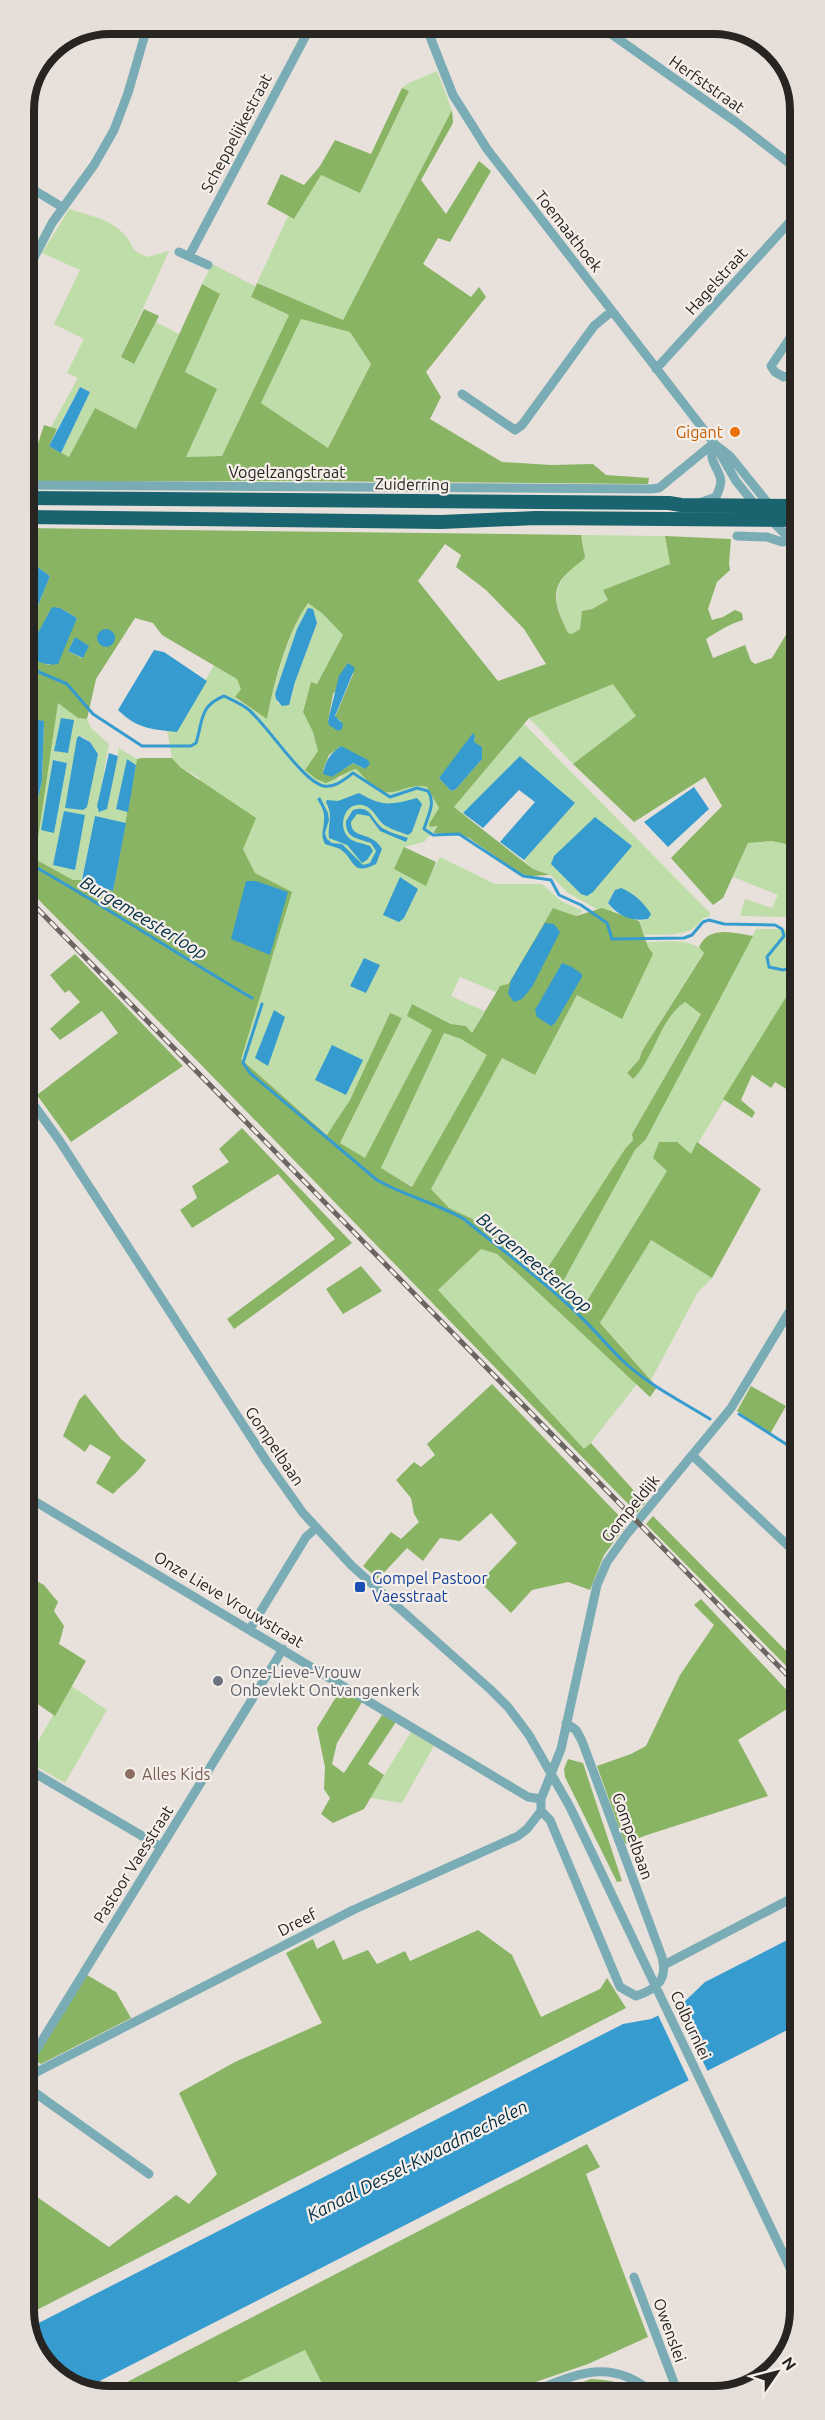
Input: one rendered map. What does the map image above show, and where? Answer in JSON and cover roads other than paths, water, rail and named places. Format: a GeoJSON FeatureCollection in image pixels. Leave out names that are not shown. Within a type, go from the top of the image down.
{"type":"FeatureCollection","features":[{"type":"Feature","properties":{"kind":"highway","name":"Zuiderring"},"geometry":{"type":"LineString","coordinates":[[34,498],[669,503],[756,506],[782,517]]}},
{"type":"Feature","properties":{"kind":"highway","name":"Zuiderring"},"geometry":{"type":"LineString","coordinates":[[34,517],[441,522],[536,518],[782,517]]}},
{"type":"Feature","properties":{"kind":"street"},"geometry":{"type":"LineString","coordinates":[[34,259],[62,207],[94,165],[114,130],[128,93],[145,34]]}},
{"type":"Feature","properties":{"kind":"street","name":"Scheppelijkestraat"},"geometry":{"type":"LineString","coordinates":[[208,265],[184,254],[306,34]]}},
{"type":"Feature","properties":{"kind":"street","name":"Toemaathoek"},"geometry":{"type":"LineString","coordinates":[[429,35],[453,95],[487,149],[714,443],[736,481],[756,506]]}},
{"type":"Feature","properties":{"kind":"street","name":"Herfststraat"},"geometry":{"type":"LineString","coordinates":[[612,35],[736,122],[790,164]]}},
{"type":"Feature","properties":{"kind":"street"},"geometry":{"type":"LineString","coordinates":[[34,190],[62,207]]}},
{"type":"Feature","properties":{"kind":"street","name":"Hagelstraat"},"geometry":{"type":"LineString","coordinates":[[656,369],[790,222]]}},
{"type":"Feature","properties":{"kind":"street"},"geometry":{"type":"LineString","coordinates":[[462,394],[515,430],[522,425],[594,326],[612,311]]}},
{"type":"Feature","properties":{"kind":"street"},"geometry":{"type":"LineString","coordinates":[[790,338],[771,366],[775,372],[784,377],[790,376]]}},
{"type":"Feature","properties":{"kind":"street"},"geometry":{"type":"LineString","coordinates":[[669,503],[706,502],[716,497],[721,480],[712,457],[714,443]]}},
{"type":"Feature","properties":{"kind":"street","name":"Toemaathoek"},"geometry":{"type":"LineString","coordinates":[[714,443],[730,456],[782,517],[790,531]]}},
{"type":"Feature","properties":{"kind":"street","name":"Vogelzangstraat"},"geometry":{"type":"LineString","coordinates":[[34,485],[651,489],[659,488],[714,443]]}},
{"type":"Feature","properties":{"kind":"street"},"geometry":{"type":"LineString","coordinates":[[737,536],[767,537],[782,542],[790,541]]}},
{"type":"Feature","properties":{"kind":"street","name":"Gompelbaan"},"geometry":{"type":"LineString","coordinates":[[34,1105],[59,1140],[267,1462],[303,1513],[352,1566],[491,1690],[519,1721],[551,1772]]}},
{"type":"Feature","properties":{"kind":"street","name":"Gompeldijk"},"geometry":{"type":"LineString","coordinates":[[551,1772],[561,1749],[597,1585],[607,1562],[627,1534],[731,1408],[790,1311]]}},
{"type":"Feature","properties":{"kind":"street"},"geometry":{"type":"LineString","coordinates":[[693,1456],[790,1548]]}},
{"type":"Feature","properties":{"kind":"street","name":"Onze Lieve Vrouwstraat"},"geometry":{"type":"LineString","coordinates":[[34,1501],[528,1797],[541,1799]]}},
{"type":"Feature","properties":{"kind":"street"},"geometry":{"type":"LineString","coordinates":[[250,1629],[306,1537],[316,1528]]}},
{"type":"Feature","properties":{"kind":"street","name":"Pastoor Vaesstraat"},"geometry":{"type":"LineString","coordinates":[[34,2054],[283,1649]]}},
{"type":"Feature","properties":{"kind":"street","name":"Gompelbaan"},"geometry":{"type":"LineString","coordinates":[[566,1723],[576,1730],[582,1741],[664,1965]]}},
{"type":"Feature","properties":{"kind":"street"},"geometry":{"type":"LineString","coordinates":[[34,1772],[161,1847]]}},
{"type":"Feature","properties":{"kind":"street"},"geometry":{"type":"LineString","coordinates":[[551,1772],[541,1799],[541,1811],[550,1820],[620,1987],[636,1996],[652,1991],[661,1982],[664,1965],[790,1899]]}},
{"type":"Feature","properties":{"kind":"street","name":"Colburnlei"},"geometry":{"type":"LineString","coordinates":[[551,1772],[611,1892],[790,2268]]}},
{"type":"Feature","properties":{"kind":"street","name":"Dreef"},"geometry":{"type":"LineString","coordinates":[[34,2073],[353,1910],[518,1836],[527,1829],[541,1811]]}},
{"type":"Feature","properties":{"kind":"street"},"geometry":{"type":"LineString","coordinates":[[34,2092],[149,2174]]}},
{"type":"Feature","properties":{"kind":"street","name":"Owenslei"},"geometry":{"type":"LineString","coordinates":[[634,2277],[675,2386]]}},
{"type":"Feature","properties":{"kind":"street"},"geometry":{"type":"LineString","coordinates":[[548,2386],[584,2372],[601,2370],[628,2377],[641,2386]]}},
{"type":"Feature","properties":{"kind":"water"},"geometry":{"type":"Polygon","coordinates":[[[80,387],[90,392],[61,453],[49,446],[80,387]]]}},
{"type":"Feature","properties":{"kind":"water"},"geometry":{"type":"Polygon","coordinates":[[[34,564],[50,576],[34,615],[34,564]]]}},
{"type":"Feature","properties":{"kind":"water"},"geometry":{"type":"Polygon","coordinates":[[[52,607],[60,608],[77,618],[58,664],[45,664],[34,659],[34,640],[52,607]]]}},
{"type":"Feature","properties":{"kind":"water"},"geometry":{"type":"Polygon","coordinates":[[[308,608],[313,609],[317,623],[289,705],[282,706],[275,694],[297,629],[308,608]]]}},
{"type":"Feature","properties":{"kind":"water"},"geometry":{"type":"Polygon","coordinates":[[[106,629],[112,632],[115,638],[112,644],[106,647],[100,644],[97,638],[100,632],[106,629]]]}},
{"type":"Feature","properties":{"kind":"water"},"geometry":{"type":"Polygon","coordinates":[[[75,637],[89,646],[83,658],[68,651],[75,637]]]}},
{"type":"Feature","properties":{"kind":"water"},"geometry":{"type":"Polygon","coordinates":[[[154,650],[164,652],[207,681],[177,732],[138,725],[118,710],[154,650]]]}},
{"type":"Feature","properties":{"kind":"water"},"geometry":{"type":"Polygon","coordinates":[[[348,663],[355,668],[335,716],[343,724],[342,729],[338,731],[329,725],[328,721],[339,676],[348,663]]]}},
{"type":"Feature","properties":{"kind":"water"},"geometry":{"type":"Polygon","coordinates":[[[61,718],[74,720],[68,753],[54,751],[61,718]]]}},
{"type":"Feature","properties":{"kind":"water"},"geometry":{"type":"Polygon","coordinates":[[[34,719],[44,721],[42,781],[34,815],[34,719]]]}},
{"type":"Feature","properties":{"kind":"water"},"geometry":{"type":"Polygon","coordinates":[[[473,733],[474,742],[482,747],[482,759],[456,789],[451,791],[439,778],[473,733]]]}},
{"type":"Feature","properties":{"kind":"water"},"geometry":{"type":"Polygon","coordinates":[[[79,736],[90,742],[98,754],[87,807],[83,810],[65,808],[79,736]]]}},
{"type":"Feature","properties":{"kind":"water"},"geometry":{"type":"Polygon","coordinates":[[[341,746],[368,760],[370,764],[365,769],[353,763],[332,777],[323,774],[329,758],[341,746]]]}},
{"type":"Feature","properties":{"kind":"water"},"geometry":{"type":"Polygon","coordinates":[[[109,753],[118,756],[107,809],[99,812],[97,806],[109,753]]]}},
{"type":"Feature","properties":{"kind":"water"},"geometry":{"type":"Polygon","coordinates":[[[520,756],[575,803],[524,860],[500,842],[535,802],[519,790],[483,828],[463,813],[520,756]]]}},
{"type":"Feature","properties":{"kind":"water"},"geometry":{"type":"Polygon","coordinates":[[[127,759],[136,765],[128,812],[116,809],[127,759]]]}},
{"type":"Feature","properties":{"kind":"water"},"geometry":{"type":"Polygon","coordinates":[[[53,760],[67,763],[54,833],[41,830],[53,760]]]}},
{"type":"Feature","properties":{"kind":"water"},"geometry":{"type":"Polygon","coordinates":[[[694,787],[709,809],[668,847],[644,822],[694,787]]]}},
{"type":"Feature","properties":{"kind":"water"},"geometry":{"type":"Polygon","coordinates":[[[359,793],[381,803],[417,798],[422,804],[412,832],[408,835],[386,826],[366,806],[351,807],[344,816],[345,833],[351,840],[370,846],[373,851],[362,863],[347,845],[329,838],[330,816],[326,802],[327,800],[338,801],[359,793]]]}},
{"type":"Feature","properties":{"kind":"water"},"geometry":{"type":"Polygon","coordinates":[[[320,797],[328,813],[329,820],[325,833],[327,839],[332,843],[342,844],[363,865],[370,863],[376,851],[371,843],[353,836],[348,831],[346,821],[353,810],[368,811],[384,829],[408,838],[406,842],[380,831],[369,816],[357,814],[351,822],[354,831],[373,839],[382,849],[376,864],[362,869],[358,868],[340,849],[325,844],[322,835],[324,814],[317,799],[320,797]]]}},
{"type":"Feature","properties":{"kind":"water"},"geometry":{"type":"Polygon","coordinates":[[[64,811],[85,815],[75,870],[53,865],[64,811]]]}},
{"type":"Feature","properties":{"kind":"water"},"geometry":{"type":"Polygon","coordinates":[[[95,816],[126,823],[113,891],[82,880],[95,816]]]}},
{"type":"Feature","properties":{"kind":"water"},"geometry":{"type":"Polygon","coordinates":[[[595,817],[632,846],[587,896],[581,894],[551,864],[554,856],[595,817]]]}},
{"type":"Feature","properties":{"kind":"water"},"geometry":{"type":"Polygon","coordinates":[[[400,877],[418,889],[404,918],[399,922],[383,915],[400,877]]]}},
{"type":"Feature","properties":{"kind":"water"},"geometry":{"type":"Polygon","coordinates":[[[246,881],[256,881],[288,892],[270,955],[231,939],[246,881]]]}},
{"type":"Feature","properties":{"kind":"water"},"geometry":{"type":"Polygon","coordinates":[[[621,888],[645,906],[651,914],[648,919],[631,919],[612,908],[608,903],[615,890],[621,888]]]}},
{"type":"Feature","properties":{"kind":"water"},"geometry":{"type":"Polygon","coordinates":[[[545,923],[554,924],[560,932],[532,987],[522,999],[514,1002],[508,994],[511,980],[545,923]]]}},
{"type":"Feature","properties":{"kind":"water"},"geometry":{"type":"Polygon","coordinates":[[[364,958],[380,965],[366,993],[350,986],[364,958]]]}},
{"type":"Feature","properties":{"kind":"water"},"geometry":{"type":"Polygon","coordinates":[[[562,963],[582,974],[582,977],[551,1026],[537,1017],[535,1010],[562,963]]]}},
{"type":"Feature","properties":{"kind":"water"},"geometry":{"type":"Polygon","coordinates":[[[274,1010],[285,1017],[268,1066],[255,1058],[274,1010]]]}},
{"type":"Feature","properties":{"kind":"water"},"geometry":{"type":"Polygon","coordinates":[[[332,1045],[363,1060],[346,1095],[315,1080],[332,1045]]]}},
{"type":"Feature","properties":{"kind":"water","name":"Kanaal Dessel-Kwaadmechelen"},"geometry":{"type":"Polygon","coordinates":[[[790,1939],[790,2029],[94,2384],[64,2370],[47,2352],[36,2324],[623,2024],[651,2019],[682,2004],[705,1982],[790,1939]]]}},
{"type":"Feature","properties":{"kind":"waterway"},"geometry":{"type":"LineString","coordinates":[[34,670],[67,684],[93,714],[142,746],[191,746],[196,743],[206,709],[224,696],[240,704],[257,717],[296,765],[306,775],[324,786],[332,786],[353,773],[390,797],[417,788],[428,791],[431,805],[424,829],[433,835],[459,834],[523,876],[551,880],[559,895],[581,905],[607,923],[612,939],[684,938],[692,935],[703,922],[709,920],[724,924],[775,925],[782,929],[784,936],[767,957],[769,967],[783,970],[790,968]]}},
{"type":"Feature","properties":{"kind":"waterway","name":"Burgemeesterloop"},"geometry":{"type":"LineString","coordinates":[[34,864],[252,998]]}},
{"type":"Feature","properties":{"kind":"waterway","name":"Burgemeesterloop"},"geometry":{"type":"LineString","coordinates":[[262,1004],[243,1063],[250,1073],[377,1180],[464,1219],[564,1301],[632,1369],[710,1419]]}},
{"type":"Feature","properties":{"kind":"waterway","name":"Burgemeesterloop"},"geometry":{"type":"LineString","coordinates":[[739,1414],[790,1447]]}},
{"type":"Feature","properties":{"kind":"railway"},"geometry":{"type":"LineString","coordinates":[[34,905],[790,1678]]}},
{"type":"Feature","properties":{"kind":"place","name":"Gigant"},"geometry":{"type":"Point","coordinates":[735,432]}},
{"type":"Feature","properties":{"kind":"place","name":"Gompel Pastoor Vaesstraat"},"geometry":{"type":"Point","coordinates":[360,1587]}},
{"type":"Feature","properties":{"kind":"place","name":"Onze-Lieve-Vrouw Onbevlekt Ontvangenkerk"},"geometry":{"type":"Point","coordinates":[218,1681]}},
{"type":"Feature","properties":{"kind":"place","name":"Alles Kids"},"geometry":{"type":"Point","coordinates":[130,1774]}}]}
